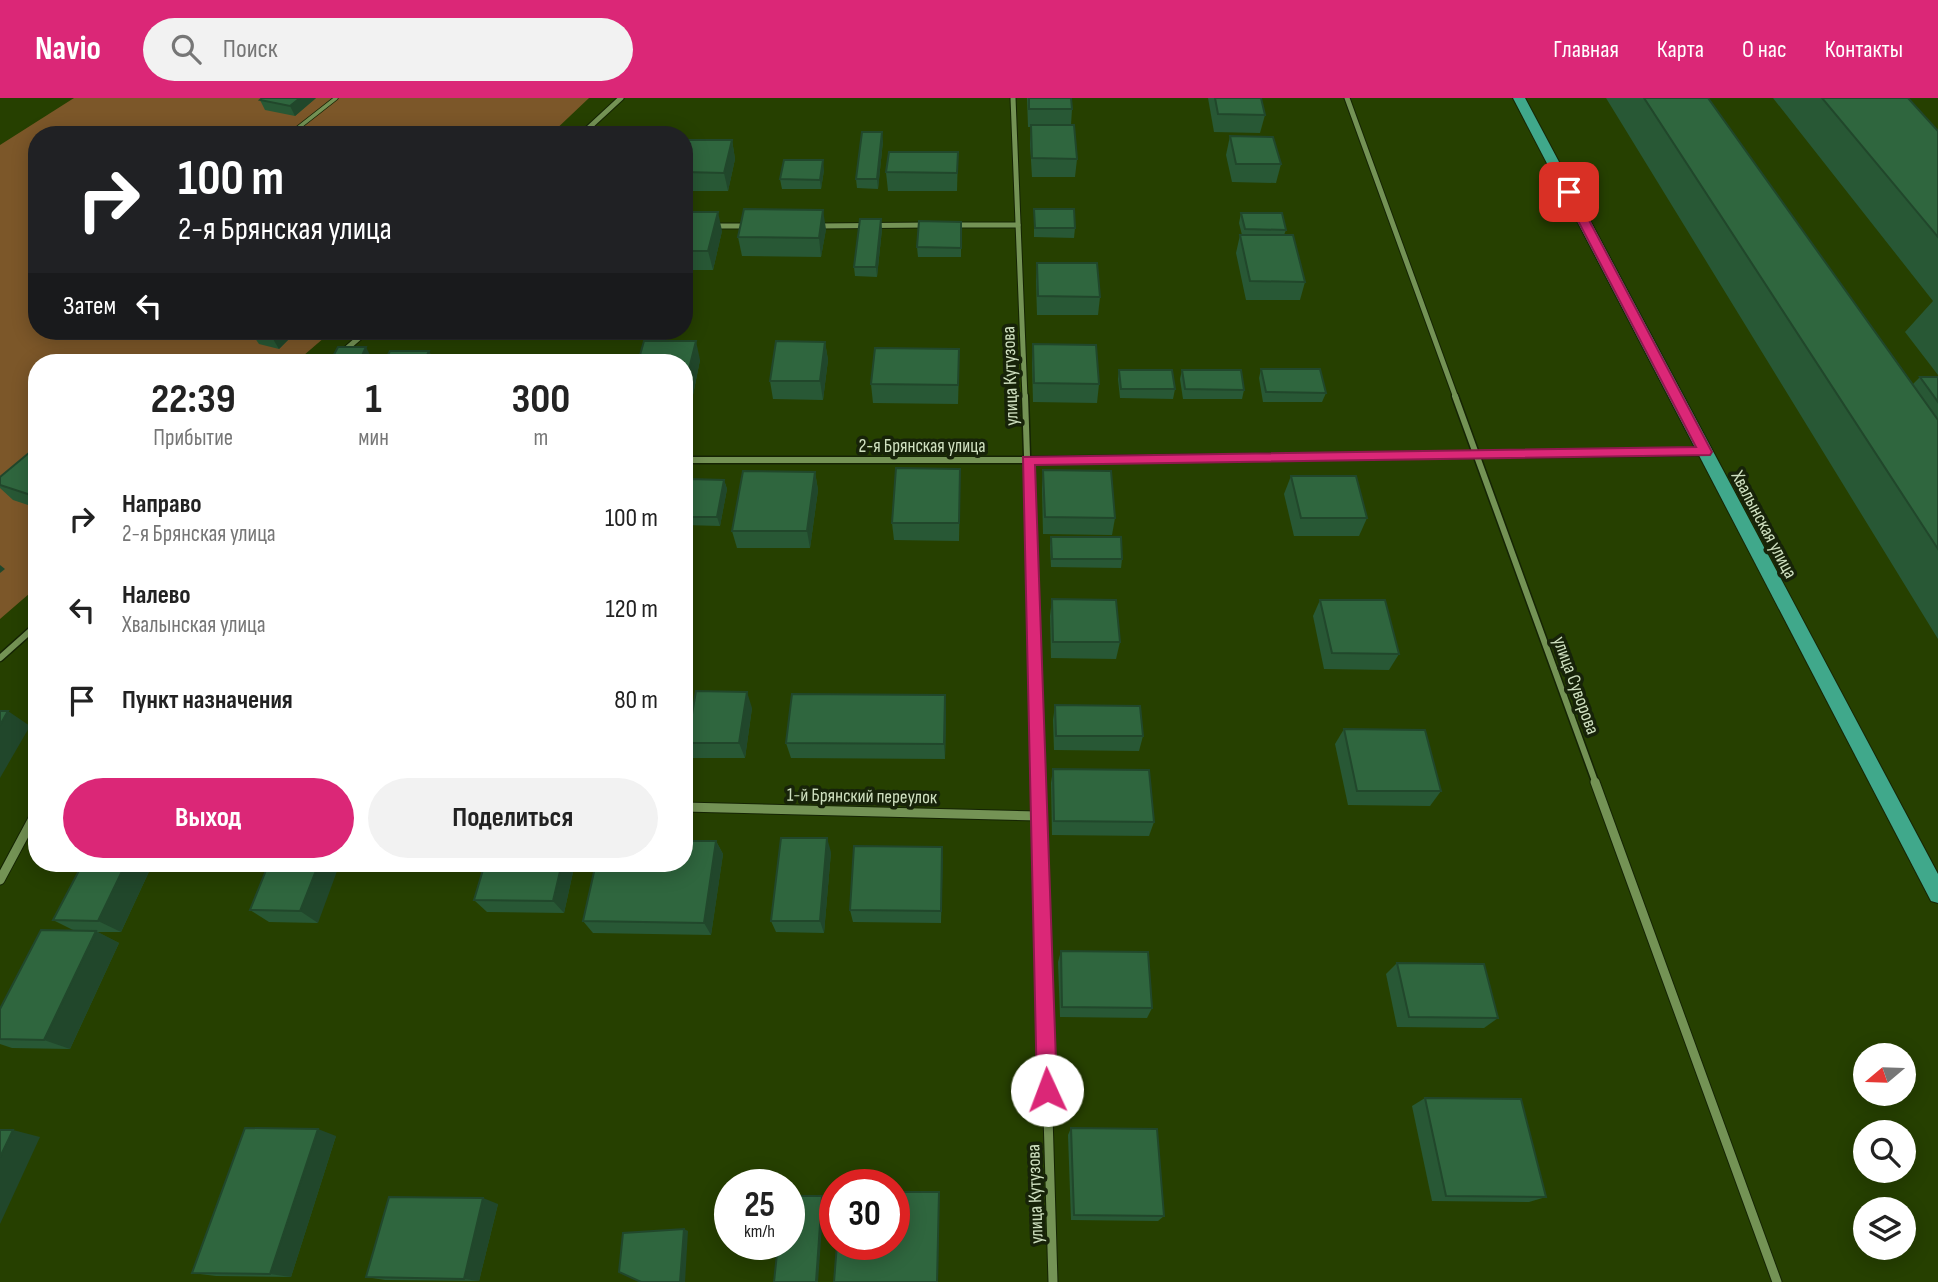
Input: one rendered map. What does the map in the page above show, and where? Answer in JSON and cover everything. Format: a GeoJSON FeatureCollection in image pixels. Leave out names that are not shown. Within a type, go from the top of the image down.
{"type":"FeatureCollection","features":[{"type":"Feature","properties":{"kind":"main road","name":"Хвалынская улица"},"geometry":{"type":"LineString","coordinates":[[1519,98],[1938,894]]}},
{"type":"Feature","properties":{"kind":"street"},"geometry":{"type":"LineString","coordinates":[[591,126],[621,98]]}},
{"type":"Feature","properties":{"kind":"street","name":"улица Кутузова"},"geometry":{"type":"LineString","coordinates":[[1013,98],[1028,460],[1053,1282]]}},
{"type":"Feature","properties":{"kind":"street","name":"улица Суворова"},"geometry":{"type":"LineString","coordinates":[[1347,98],[1777,1282]]}},
{"type":"Feature","properties":{"kind":"street"},"geometry":{"type":"LineString","coordinates":[[809,226],[935,225]]}},
{"type":"Feature","properties":{"kind":"street"},"geometry":{"type":"LineString","coordinates":[[948,225],[1018,225]]}},
{"type":"Feature","properties":{"kind":"street"},"geometry":{"type":"LineString","coordinates":[[698,226],[754,226]]}},
{"type":"Feature","properties":{"kind":"street"},"geometry":{"type":"LineString","coordinates":[[340,354],[357,340]]}},
{"type":"Feature","properties":{"kind":"street","name":"2-я Брянская улица"},"geometry":{"type":"LineString","coordinates":[[693,460],[1028,460],[1705,452]]}},
{"type":"Feature","properties":{"kind":"street"},"geometry":{"type":"LineString","coordinates":[[0,658],[28,633]]}},
{"type":"Feature","properties":{"kind":"street","name":"1-й Брянский переулок"},"geometry":{"type":"LineString","coordinates":[[693,807],[1038,816]]}},
{"type":"Feature","properties":{"kind":"street"},"geometry":{"type":"LineString","coordinates":[[0,880],[28,828]]}},
{"type":"Feature","properties":{"kind":"lane"},"geometry":{"type":"LineString","coordinates":[[300,126],[336,98]]}},
{"type":"Feature","properties":{"kind":"shaded area"},"geometry":{"type":"Polygon","coordinates":[[[74,98],[589,98],[559,126],[30,126],[74,98]]]}},
{"type":"Feature","properties":{"kind":"shaded area"},"geometry":{"type":"Polygon","coordinates":[[[28,127],[28,340],[322,340],[305,354],[28,354],[28,595],[0,619],[0,145],[28,127]]]}},
{"type":"Feature","properties":{"kind":"building"},"geometry":{"type":"Polygon","coordinates":[[[300,98],[290,106],[260,100],[300,98]]]}},
{"type":"Feature","properties":{"kind":"building"},"geometry":{"type":"Polygon","coordinates":[[[1029,98],[1071,98],[1072,109],[1029,109],[1029,98]]]}},
{"type":"Feature","properties":{"kind":"building"},"geometry":{"type":"Polygon","coordinates":[[[1215,98],[1261,98],[1265,115],[1218,114],[1215,98]]]}},
{"type":"Feature","properties":{"kind":"building"},"geometry":{"type":"Polygon","coordinates":[[[1644,98],[1708,98],[1938,420],[1938,549],[1644,98]]]}},
{"type":"Feature","properties":{"kind":"building"},"geometry":{"type":"Polygon","coordinates":[[[1822,98],[1908,98],[1938,131],[1938,237],[1822,98]]]}},
{"type":"Feature","properties":{"kind":"building"},"geometry":{"type":"Polygon","coordinates":[[[1031,125],[1074,125],[1077,159],[1032,158],[1031,125]]]}},
{"type":"Feature","properties":{"kind":"building"},"geometry":{"type":"Polygon","coordinates":[[[862,132],[882,132],[877,179],[856,179],[862,132]]]}},
{"type":"Feature","properties":{"kind":"building"},"geometry":{"type":"Polygon","coordinates":[[[1230,136],[1273,137],[1281,164],[1236,164],[1230,136]]]}},
{"type":"Feature","properties":{"kind":"building"},"geometry":{"type":"Polygon","coordinates":[[[693,140],[732,140],[724,173],[693,172],[693,140]]]}},
{"type":"Feature","properties":{"kind":"building"},"geometry":{"type":"Polygon","coordinates":[[[889,152],[958,152],[957,173],[886,172],[889,152]]]}},
{"type":"Feature","properties":{"kind":"building"},"geometry":{"type":"Polygon","coordinates":[[[784,160],[823,160],[820,180],[780,179],[784,160]]]}},
{"type":"Feature","properties":{"kind":"building"},"geometry":{"type":"Polygon","coordinates":[[[744,209],[823,210],[819,238],[738,237],[744,209]]]}},
{"type":"Feature","properties":{"kind":"building"},"geometry":{"type":"Polygon","coordinates":[[[1034,209],[1074,209],[1075,228],[1035,228],[1034,209]]]}},
{"type":"Feature","properties":{"kind":"building"},"geometry":{"type":"Polygon","coordinates":[[[693,212],[718,212],[708,251],[693,251],[693,212]]]}},
{"type":"Feature","properties":{"kind":"building"},"geometry":{"type":"Polygon","coordinates":[[[1241,213],[1282,213],[1286,230],[1245,229],[1241,213]]]}},
{"type":"Feature","properties":{"kind":"building"},"geometry":{"type":"Polygon","coordinates":[[[860,219],[881,219],[876,267],[854,267],[860,219]]]}},
{"type":"Feature","properties":{"kind":"building"},"geometry":{"type":"Polygon","coordinates":[[[919,221],[961,222],[961,248],[917,247],[919,221]]]}},
{"type":"Feature","properties":{"kind":"building"},"geometry":{"type":"Polygon","coordinates":[[[1240,235],[1293,235],[1305,282],[1250,281],[1240,235]]]}},
{"type":"Feature","properties":{"kind":"building"},"geometry":{"type":"Polygon","coordinates":[[[1037,263],[1097,263],[1100,297],[1038,296],[1037,263]]]}},
{"type":"Feature","properties":{"kind":"building"},"geometry":{"type":"Polygon","coordinates":[[[644,341],[696,341],[693,354],[640,354],[644,341]]]}},
{"type":"Feature","properties":{"kind":"building"},"geometry":{"type":"Polygon","coordinates":[[[776,341],[825,342],[820,381],[770,381],[776,341]]]}},
{"type":"Feature","properties":{"kind":"building"},"geometry":{"type":"Polygon","coordinates":[[[1033,344],[1096,345],[1099,384],[1034,383],[1033,344]]]}},
{"type":"Feature","properties":{"kind":"building"},"geometry":{"type":"Polygon","coordinates":[[[338,347],[366,347],[363,354],[334,354],[338,347]]]}},
{"type":"Feature","properties":{"kind":"building"},"geometry":{"type":"Polygon","coordinates":[[[875,348],[959,349],[958,385],[871,384],[875,348]]]}},
{"type":"Feature","properties":{"kind":"building"},"geometry":{"type":"Polygon","coordinates":[[[390,351],[429,351],[428,354],[388,354],[390,351]]]}},
{"type":"Feature","properties":{"kind":"building"},"geometry":{"type":"Polygon","coordinates":[[[1261,369],[1320,369],[1326,393],[1266,392],[1261,369]]]}},
{"type":"Feature","properties":{"kind":"building"},"geometry":{"type":"Polygon","coordinates":[[[1119,370],[1172,370],[1175,389],[1121,389],[1119,370]]]}},
{"type":"Feature","properties":{"kind":"building"},"geometry":{"type":"Polygon","coordinates":[[[1182,370],[1241,370],[1244,390],[1185,389],[1182,370]]]}},
{"type":"Feature","properties":{"kind":"building"},"geometry":{"type":"Polygon","coordinates":[[[1920,377],[1938,377],[1938,402],[1920,377]]]}},
{"type":"Feature","properties":{"kind":"building"},"geometry":{"type":"Polygon","coordinates":[[[28,454],[28,494],[0,485],[0,477],[28,454]]]}},
{"type":"Feature","properties":{"kind":"building"},"geometry":{"type":"Polygon","coordinates":[[[896,468],[960,469],[959,523],[892,523],[896,468]]]}},
{"type":"Feature","properties":{"kind":"building"},"geometry":{"type":"Polygon","coordinates":[[[1043,470],[1111,471],[1115,518],[1045,517],[1043,470]]]}},
{"type":"Feature","properties":{"kind":"building"},"geometry":{"type":"Polygon","coordinates":[[[743,471],[815,472],[807,531],[732,531],[743,471]]]}},
{"type":"Feature","properties":{"kind":"building"},"geometry":{"type":"Polygon","coordinates":[[[1291,476],[1356,476],[1367,518],[1301,518],[1291,476]]]}},
{"type":"Feature","properties":{"kind":"building"},"geometry":{"type":"Polygon","coordinates":[[[693,479],[724,480],[717,517],[693,517],[693,479]]]}},
{"type":"Feature","properties":{"kind":"building"},"geometry":{"type":"Polygon","coordinates":[[[1051,537],[1121,537],[1122,559],[1052,559],[1051,537]]]}},
{"type":"Feature","properties":{"kind":"building"},"geometry":{"type":"Polygon","coordinates":[[[1052,599],[1116,600],[1120,642],[1053,642],[1052,599]]]}},
{"type":"Feature","properties":{"kind":"building"},"geometry":{"type":"Polygon","coordinates":[[[1320,600],[1385,600],[1399,654],[1332,653],[1320,600]]]}},
{"type":"Feature","properties":{"kind":"building"},"geometry":{"type":"Polygon","coordinates":[[[696,691],[747,692],[739,743],[693,743],[696,691]]]}},
{"type":"Feature","properties":{"kind":"building"},"geometry":{"type":"Polygon","coordinates":[[[792,694],[945,695],[944,744],[786,743],[792,694]]]}},
{"type":"Feature","properties":{"kind":"building"},"geometry":{"type":"Polygon","coordinates":[[[1055,705],[1140,706],[1143,736],[1056,736],[1055,705]]]}},
{"type":"Feature","properties":{"kind":"building"},"geometry":{"type":"Polygon","coordinates":[[[0,711],[8,711],[0,725],[0,711]]]}},
{"type":"Feature","properties":{"kind":"building"},"geometry":{"type":"Polygon","coordinates":[[[1344,729],[1425,730],[1441,791],[1357,791],[1344,729]]]}},
{"type":"Feature","properties":{"kind":"building"},"geometry":{"type":"Polygon","coordinates":[[[1053,769],[1149,770],[1154,822],[1054,821],[1053,769]]]}},
{"type":"Feature","properties":{"kind":"building"},"geometry":{"type":"Polygon","coordinates":[[[781,838],[827,838],[820,921],[771,921],[781,838]]]}},
{"type":"Feature","properties":{"kind":"building"},"geometry":{"type":"Polygon","coordinates":[[[693,841],[716,841],[704,923],[583,921],[594,872],[693,872],[693,841]]]}},
{"type":"Feature","properties":{"kind":"building"},"geometry":{"type":"Polygon","coordinates":[[[854,846],[942,847],[941,911],[850,910],[854,846]]]}},
{"type":"Feature","properties":{"kind":"building"},"geometry":{"type":"Polygon","coordinates":[[[78,872],[122,872],[98,921],[53,920],[78,872]]]}},
{"type":"Feature","properties":{"kind":"building"},"geometry":{"type":"Polygon","coordinates":[[[265,872],[315,872],[300,911],[250,910],[265,872]]]}},
{"type":"Feature","properties":{"kind":"building"},"geometry":{"type":"Polygon","coordinates":[[[482,872],[560,872],[553,901],[474,900],[482,872]]]}},
{"type":"Feature","properties":{"kind":"building"},"geometry":{"type":"Polygon","coordinates":[[[41,930],[96,931],[44,1040],[0,1039],[0,1009],[41,930]]]}},
{"type":"Feature","properties":{"kind":"building"},"geometry":{"type":"Polygon","coordinates":[[[1061,951],[1148,952],[1152,1008],[1062,1007],[1061,951]]]}},
{"type":"Feature","properties":{"kind":"building"},"geometry":{"type":"Polygon","coordinates":[[[1397,963],[1484,964],[1498,1018],[1409,1017],[1397,963]]]}},
{"type":"Feature","properties":{"kind":"building"},"geometry":{"type":"Polygon","coordinates":[[[1425,1098],[1521,1099],[1546,1197],[1446,1196],[1425,1098]]]}},
{"type":"Feature","properties":{"kind":"building"},"geometry":{"type":"Polygon","coordinates":[[[245,1128],[318,1129],[270,1274],[192,1273],[245,1128]]]}},
{"type":"Feature","properties":{"kind":"building"},"geometry":{"type":"Polygon","coordinates":[[[1071,1128],[1157,1129],[1164,1216],[1074,1215],[1071,1128]]]}},
{"type":"Feature","properties":{"kind":"building"},"geometry":{"type":"Polygon","coordinates":[[[0,1130],[13,1130],[0,1157],[0,1130]]]}},
{"type":"Feature","properties":{"kind":"building"},"geometry":{"type":"Polygon","coordinates":[[[910,1192],[939,1192],[937,1282],[834,1282],[836,1260],[910,1260],[910,1192]]]}},
{"type":"Feature","properties":{"kind":"building"},"geometry":{"type":"Polygon","coordinates":[[[805,1196],[819,1196],[816,1282],[774,1282],[776,1260],[805,1260],[805,1196]]]}},
{"type":"Feature","properties":{"kind":"building"},"geometry":{"type":"Polygon","coordinates":[[[389,1197],[483,1198],[464,1279],[366,1277],[389,1197]]]}},
{"type":"Feature","properties":{"kind":"building"},"geometry":{"type":"Polygon","coordinates":[[[684,1229],[680,1282],[641,1282],[619,1272],[623,1233],[684,1229]]]}},
{"type":"Feature","properties":{"kind":"route"},"geometry":{"type":"LineString","coordinates":[[1047,1090],[1028,460],[1705,452],[1569,192]]}}]}
